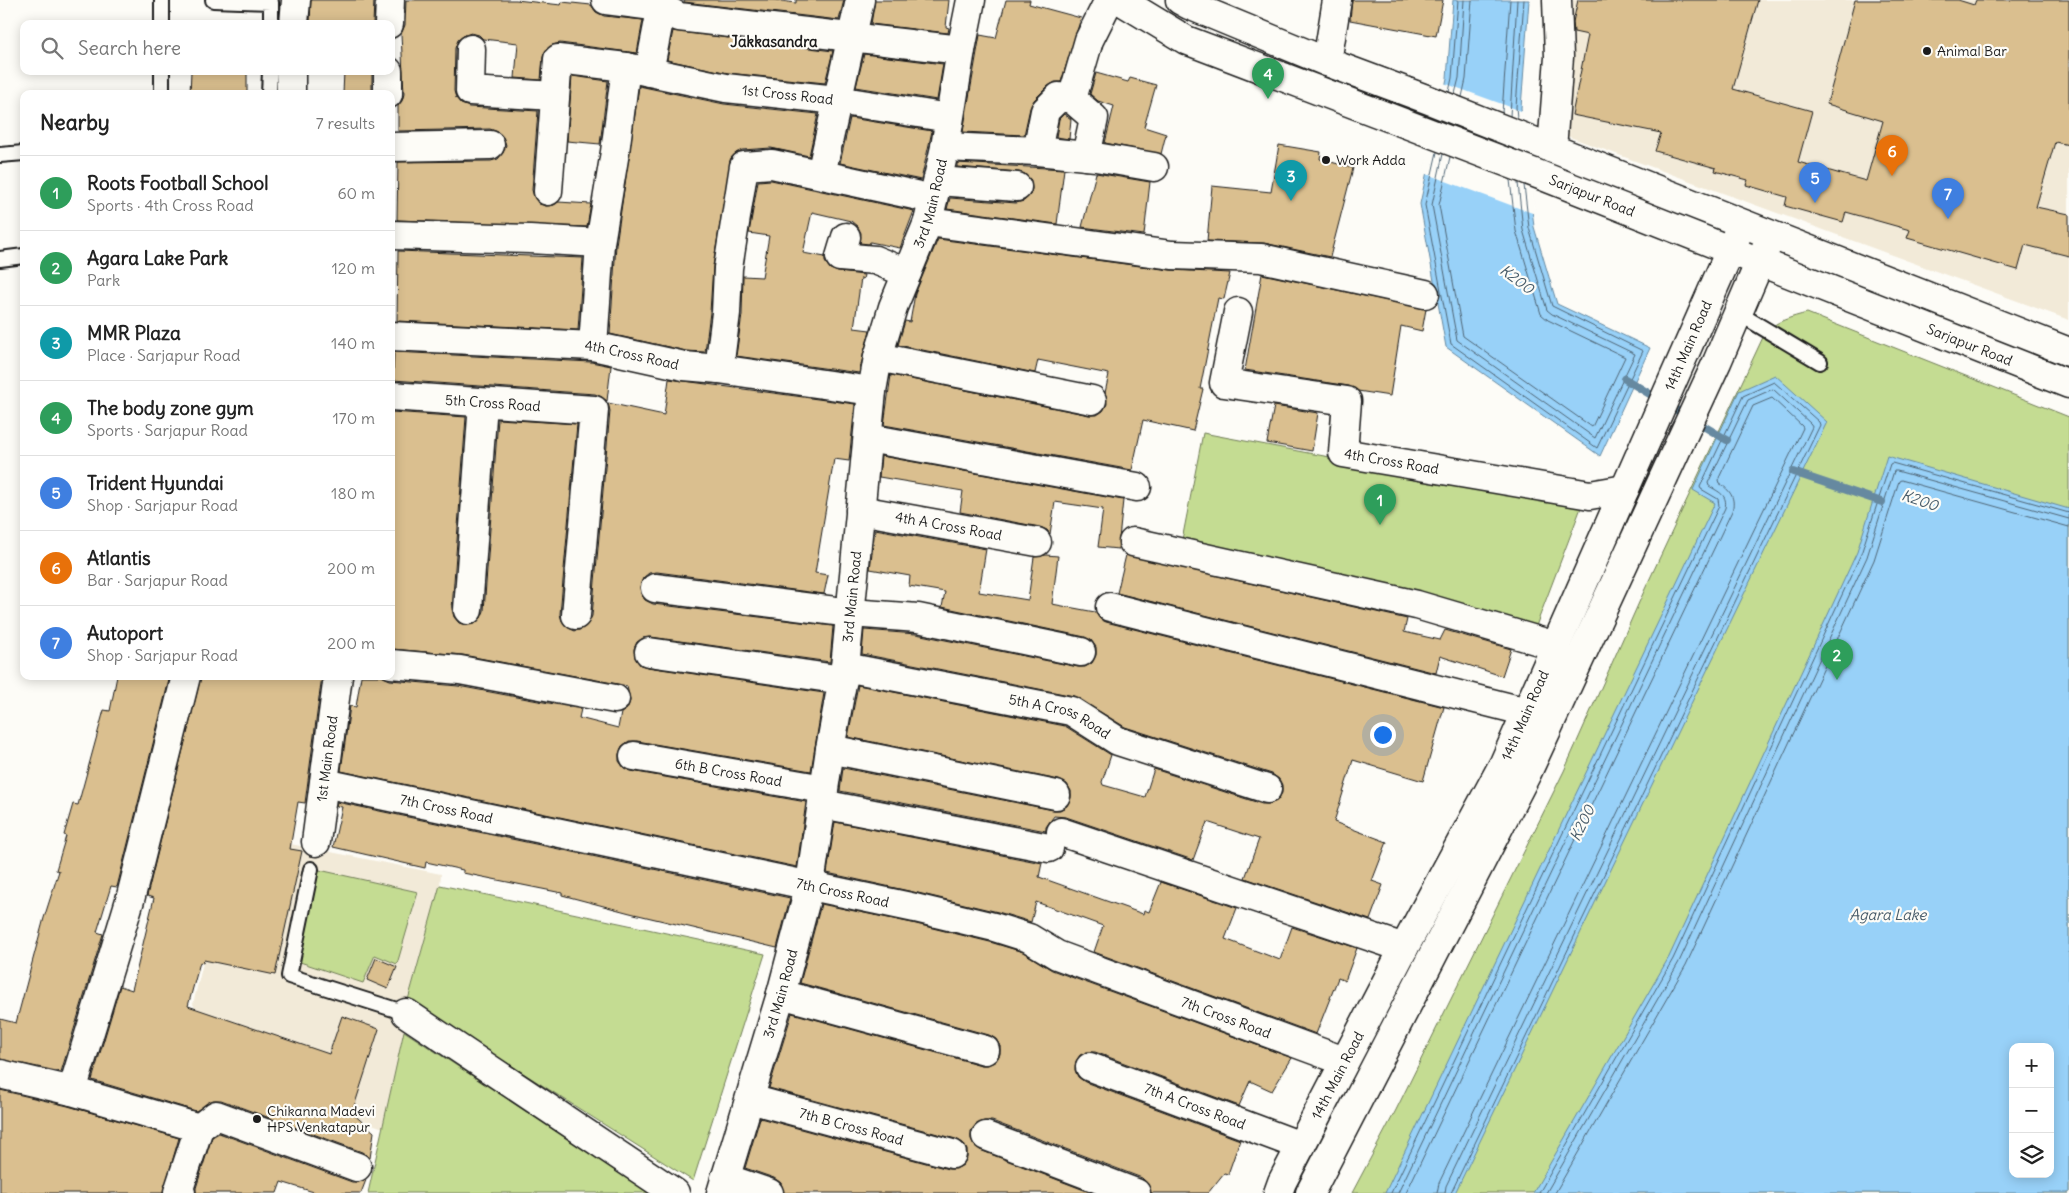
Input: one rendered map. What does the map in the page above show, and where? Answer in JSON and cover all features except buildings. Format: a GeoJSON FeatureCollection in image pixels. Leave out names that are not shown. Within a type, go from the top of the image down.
{"type":"FeatureCollection","features":[{"type":"Feature","properties":{"kind":"street"},"geometry":{"type":"LineString","coordinates":[[294,20],[296,0]]}},
{"type":"Feature","properties":{"kind":"street"},"geometry":{"type":"LineString","coordinates":[[389,20],[390,0]]}},
{"type":"Feature","properties":{"kind":"street"},"geometry":{"type":"LineString","coordinates":[[606,0],[662,4],[679,17],[961,50]]}},
{"type":"Feature","properties":{"kind":"street"},"geometry":{"type":"LineString","coordinates":[[820,174],[860,0]]}},
{"type":"Feature","properties":{"kind":"street","name":"3rd Main Road"},"geometry":{"type":"LineString","coordinates":[[723,1186],[782,994],[810,884],[830,749],[844,674],[872,390],[878,357],[893,307],[933,201],[945,147],[971,0]]}},
{"type":"Feature","properties":{"kind":"street"},"geometry":{"type":"LineString","coordinates":[[1072,99],[1088,40],[1109,0]]}},
{"type":"Feature","properties":{"kind":"street","name":"Sarjapur Road"},"geometry":{"type":"LineString","coordinates":[[1120,0],[1186,40],[1540,175],[2069,384]]}},
{"type":"Feature","properties":{"kind":"street"},"geometry":{"type":"LineString","coordinates":[[1327,62],[1337,0]]}},
{"type":"Feature","properties":{"kind":"street"},"geometry":{"type":"LineString","coordinates":[[1546,147],[1559,57],[1557,0]]}},
{"type":"Feature","properties":{"kind":"street","name":"Sarjapur Road"},"geometry":{"type":"LineString","coordinates":[[1186,2],[1327,62],[1429,100],[2069,352]]}},
{"type":"Feature","properties":{"kind":"street"},"geometry":{"type":"LineString","coordinates":[[593,346],[600,243],[615,152],[638,70],[662,4]]}},
{"type":"Feature","properties":{"kind":"street"},"geometry":{"type":"LineString","coordinates":[[472,49],[470,90],[555,96],[548,191]]}},
{"type":"Feature","properties":{"kind":"street","name":"1st Cross Road"},"geometry":{"type":"LineString","coordinates":[[555,96],[558,60],[638,70],[726,88],[837,100],[949,118]]}},
{"type":"Feature","properties":{"kind":"street"},"geometry":{"type":"LineString","coordinates":[[291,75],[291,90]]}},
{"type":"Feature","properties":{"kind":"street"},"geometry":{"type":"LineString","coordinates":[[388,75],[388,90]]}},
{"type":"Feature","properties":{"kind":"street"},"geometry":{"type":"LineString","coordinates":[[1037,151],[1045,111],[1059,97],[1072,99],[1094,118],[1086,156]]}},
{"type":"Feature","properties":{"kind":"street"},"geometry":{"type":"LineString","coordinates":[[395,147],[490,146]]}},
{"type":"Feature","properties":{"kind":"street"},"geometry":{"type":"LineString","coordinates":[[945,147],[1037,151],[1086,156],[1154,167]]}},
{"type":"Feature","properties":{"kind":"street"},"geometry":{"type":"LineString","coordinates":[[719,369],[726,313],[728,268],[744,166],[772,164],[1172,255],[1261,258],[1425,294]]}},
{"type":"Feature","properties":{"kind":"street"},"geometry":{"type":"LineString","coordinates":[[933,201],[1017,188]]}},
{"type":"Feature","properties":{"kind":"street","name":"14th Main Road"},"geometry":{"type":"LineString","coordinates":[[1278,1193],[1344,1061],[1504,763],[1741,224]]}},
{"type":"Feature","properties":{"kind":"street"},"geometry":{"type":"LineString","coordinates":[[395,236],[530,239],[600,243]]}},
{"type":"Feature","properties":{"kind":"street"},"geometry":{"type":"LineString","coordinates":[[846,236],[840,257],[875,260],[907,274]]}},
{"type":"Feature","properties":{"kind":"street","name":"14th Main Road"},"geometry":{"type":"LineString","coordinates":[[1310,1193],[1527,773],[1717,362],[1771,236]]}},
{"type":"Feature","properties":{"kind":"street","name":"4th Cross Road"},"geometry":{"type":"LineString","coordinates":[[1238,312],[1224,383],[1347,402],[1343,453],[1590,495],[1629,481]]}},
{"type":"Feature","properties":{"kind":"street","name":"4th Cross Road"},"geometry":{"type":"LineString","coordinates":[[395,336],[593,346],[684,366],[872,390]]}},
{"type":"Feature","properties":{"kind":"street"},"geometry":{"type":"LineString","coordinates":[[878,357],[1092,400]]}},
{"type":"Feature","properties":{"kind":"street","name":"5th Cross Road"},"geometry":{"type":"LineString","coordinates":[[395,396],[594,410],[576,615]]}},
{"type":"Feature","properties":{"kind":"street"},"geometry":{"type":"LineString","coordinates":[[468,610],[483,403]]}},
{"type":"Feature","properties":{"kind":"street"},"geometry":{"type":"LineString","coordinates":[[868,438],[1137,487]]}},
{"type":"Feature","properties":{"kind":"street","name":"4th A Cross Road"},"geometry":{"type":"LineString","coordinates":[[860,510],[1037,542]]}},
{"type":"Feature","properties":{"kind":"street"},"geometry":{"type":"LineString","coordinates":[[1133,542],[1417,605],[1556,646]]}},
{"type":"Feature","properties":{"kind":"street"},"geometry":{"type":"LineString","coordinates":[[656,588],[851,612],[918,618],[1081,652]]}},
{"type":"Feature","properties":{"kind":"street"},"geometry":{"type":"LineString","coordinates":[[1110,607],[1527,712]]}},
{"type":"Feature","properties":{"kind":"street","name":"5th A Cross Road"},"geometry":{"type":"LineString","coordinates":[[649,652],[844,674],[1071,711],[1118,740],[1267,789]]}},
{"type":"Feature","properties":{"kind":"street"},"geometry":{"type":"LineString","coordinates":[[395,664],[460,670],[615,699]]}},
{"type":"Feature","properties":{"kind":"street"},"geometry":{"type":"LineString","coordinates":[[72,1091],[130,900],[185,680]]}},
{"type":"Feature","properties":{"kind":"street","name":"1st Main Road"},"geometry":{"type":"LineString","coordinates":[[316,842],[337,680]]}},
{"type":"Feature","properties":{"kind":"street"},"geometry":{"type":"LineString","coordinates":[[830,749],[1056,795]]}},
{"type":"Feature","properties":{"kind":"street","name":"6th B Cross Road"},"geometry":{"type":"LineString","coordinates":[[634,756],[823,797],[1055,840],[1404,948]]}},
{"type":"Feature","properties":{"kind":"street","name":"7th Cross Road"},"geometry":{"type":"LineString","coordinates":[[324,783],[810,884],[994,927],[1029,938],[1057,955],[1344,1061]]}},
{"type":"Feature","properties":{"kind":"street"},"geometry":{"type":"LineString","coordinates":[[782,994],[985,1050]]}},
{"type":"Feature","properties":{"kind":"street"},"geometry":{"type":"LineString","coordinates":[[406,1013],[674,1193]]}},
{"type":"Feature","properties":{"kind":"street","name":"7th A Cross Road"},"geometry":{"type":"LineString","coordinates":[[1090,1067],[1300,1146]]}},
{"type":"Feature","properties":{"kind":"street"},"geometry":{"type":"LineString","coordinates":[[0,1074],[72,1091],[199,1128]]}},
{"type":"Feature","properties":{"kind":"street","name":"7th B Cross Road"},"geometry":{"type":"LineString","coordinates":[[750,1099],[952,1154]]}},
{"type":"Feature","properties":{"kind":"street"},"geometry":{"type":"LineString","coordinates":[[181,1193],[178,1192],[199,1128],[216,1115],[357,1167]]}},
{"type":"Feature","properties":{"kind":"street"},"geometry":{"type":"LineString","coordinates":[[986,1136],[1136,1193]]}},
{"type":"Feature","properties":{"kind":"street"},"geometry":{"type":"LineString","coordinates":[[723,1186],[769,1193]]}},
{"type":"Feature","properties":{"kind":"lane"},"geometry":{"type":"LineString","coordinates":[[162,0],[162,20]]}},
{"type":"Feature","properties":{"kind":"lane"},"geometry":{"type":"LineString","coordinates":[[213,0],[271,2],[270,20]]}},
{"type":"Feature","properties":{"kind":"lane"},"geometry":{"type":"LineString","coordinates":[[162,75],[162,90]]}},
{"type":"Feature","properties":{"kind":"lane"},"geometry":{"type":"LineString","coordinates":[[269,90],[270,75]]}},
{"type":"Feature","properties":{"kind":"lane"},"geometry":{"type":"LineString","coordinates":[[0,155],[20,153]]}},
{"type":"Feature","properties":{"kind":"lane"},"geometry":{"type":"LineString","coordinates":[[0,259],[20,256]]}},
{"type":"Feature","properties":{"kind":"lane"},"geometry":{"type":"LineString","coordinates":[[1738,313],[1820,362]]}},
{"type":"Feature","properties":{"kind":"lane"},"geometry":{"type":"LineString","coordinates":[[311,869],[289,976],[406,1013]]}},
{"type":"Feature","properties":{"kind":"shaded area"},"geometry":{"type":"Polygon","coordinates":[[[1573,0],[2069,0],[2069,320],[1559,133],[1573,0]]]}},
{"type":"Feature","properties":{"kind":"shaded area"},"geometry":{"type":"Polygon","coordinates":[[[235,833],[441,874],[440,885],[408,1000],[404,1031],[383,1128],[180,1054],[195,1008],[193,1004],[235,833]]]}},
{"type":"Feature","properties":{"kind":"green space"},"geometry":{"type":"Polygon","coordinates":[[[1807,313],[2069,417],[2069,1193],[1352,1193],[1396,1110],[1564,771],[1645,589],[1765,333],[1779,322],[1807,313]]]}},
{"type":"Feature","properties":{"kind":"green space"},"geometry":{"type":"Polygon","coordinates":[[[1203,433],[1582,505],[1536,626],[1181,545],[1203,433]]]}},
{"type":"Feature","properties":{"kind":"green space"},"geometry":{"type":"Polygon","coordinates":[[[315,869],[418,892],[397,964],[375,955],[363,983],[297,961],[315,869]]]}},
{"type":"Feature","properties":{"kind":"green space"},"geometry":{"type":"Polygon","coordinates":[[[440,885],[765,954],[693,1181],[408,1000],[440,885]]]}},
{"type":"Feature","properties":{"kind":"green space"},"geometry":{"type":"Polygon","coordinates":[[[404,1031],[650,1193],[368,1193],[404,1031]]]}},
{"type":"Feature","properties":{"kind":"water"},"geometry":{"type":"Polygon","coordinates":[[[1453,0],[1529,0],[1521,108],[1534,227],[1557,304],[1650,348],[1600,456],[1446,347],[1420,204],[1447,78],[1453,0]]]}},
{"type":"Feature","properties":{"kind":"water"},"geometry":{"type":"Polygon","coordinates":[[[1775,375],[1827,422],[1455,1193],[1385,1193],[1715,503],[1693,490],[1739,391],[1775,375]]]}},
{"type":"Feature","properties":{"kind":"water","name":"Agara Lake"},"geometry":{"type":"Polygon","coordinates":[[[1887,456],[2069,509],[2069,1193],[1533,1193],[1669,957],[1857,552],[1887,456]]]}},
{"type":"Feature","properties":{"kind":"pier"},"geometry":{"type":"Polygon","coordinates":[[[1444,83],[1524,112],[1535,214],[1424,173],[1444,83]]]}},
{"type":"Feature","properties":{"kind":"waterway","name":"K200"},"geometry":{"type":"LineString","coordinates":[[1625,379],[1658,399]]}},
{"type":"Feature","properties":{"kind":"waterway","name":"K200"},"geometry":{"type":"LineString","coordinates":[[1668,405],[1727,440]]}},
{"type":"Feature","properties":{"kind":"waterway","name":"K200"},"geometry":{"type":"LineString","coordinates":[[1793,472],[1882,502]]}},
{"type":"Feature","properties":{"kind":"place","name":"Animal Bar"},"geometry":{"type":"Point","coordinates":[1927,51]}},
{"type":"Feature","properties":{"kind":"place","name":"The body zone gym"},"geometry":{"type":"Point","coordinates":[1268,99]}},
{"type":"Feature","properties":{"kind":"place","name":"Work Adda"},"geometry":{"type":"Point","coordinates":[1326,160]}},
{"type":"Feature","properties":{"kind":"place","name":"Atlantis"},"geometry":{"type":"Point","coordinates":[1892,176]}},
{"type":"Feature","properties":{"kind":"place","name":"MMR Plaza"},"geometry":{"type":"Point","coordinates":[1291,201]}},
{"type":"Feature","properties":{"kind":"place","name":"Trident Hyundai"},"geometry":{"type":"Point","coordinates":[1815,203]}},
{"type":"Feature","properties":{"kind":"place","name":"Autoport"},"geometry":{"type":"Point","coordinates":[1948,219]}},
{"type":"Feature","properties":{"kind":"place","name":"Roots Football School"},"geometry":{"type":"Point","coordinates":[1380,525]}},
{"type":"Feature","properties":{"kind":"place","name":"Agara Lake Park"},"geometry":{"type":"Point","coordinates":[1837,680]}},
{"type":"Feature","properties":{"kind":"place","name":"Chikanna Madevi HPS Venkatapur"},"geometry":{"type":"Point","coordinates":[257,1119]}},
{"type":"Feature","properties":{"kind":"district","name":"Jakkasandra"},"geometry":{"type":"Point","coordinates":[774,41]}}]}
